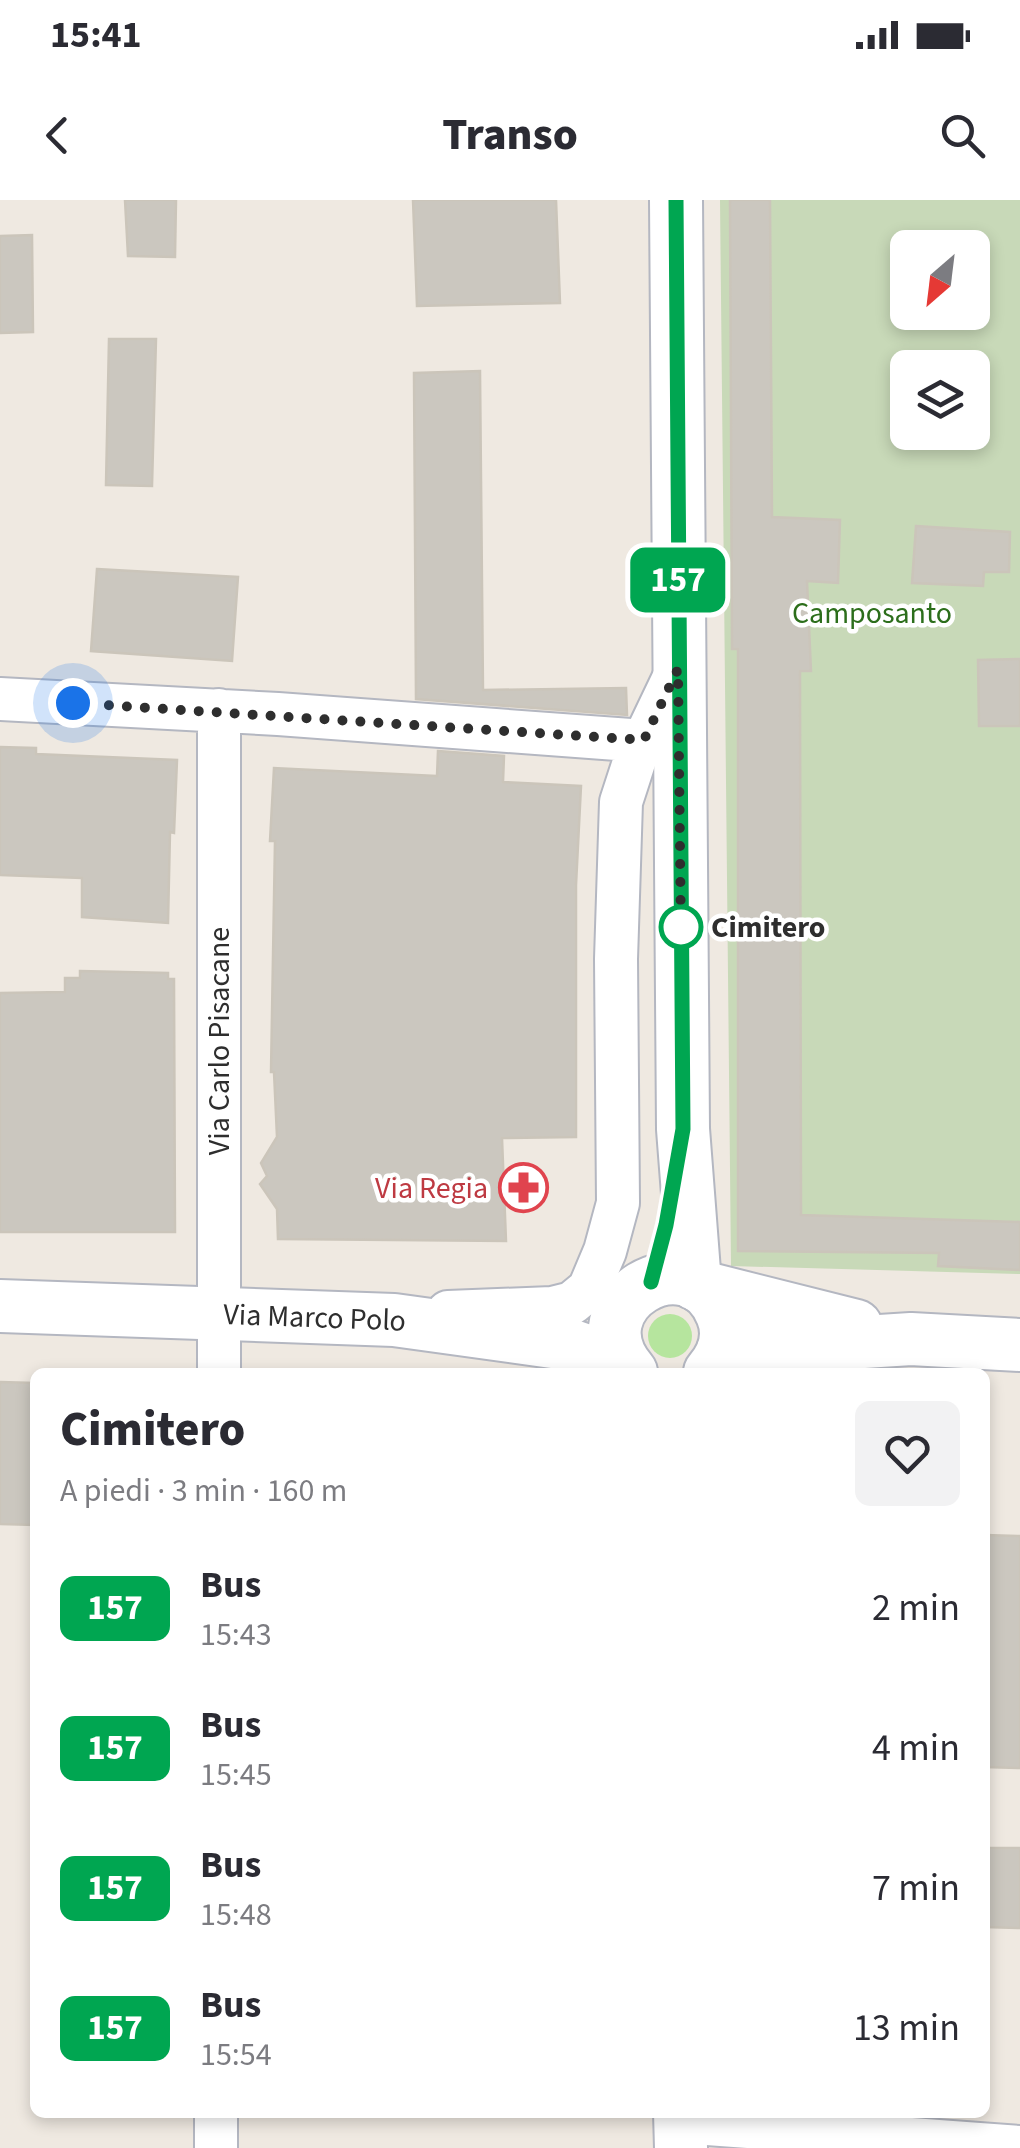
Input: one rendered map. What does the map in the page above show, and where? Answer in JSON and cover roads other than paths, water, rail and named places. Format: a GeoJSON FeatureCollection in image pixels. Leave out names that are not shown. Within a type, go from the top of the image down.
{"type":"FeatureCollection","features":[{"type":"Feature","properties":{"kind":"street"},"geometry":{"type":"LineString","coordinates":[[628,1368],[618,1352],[615,1329],[650,1291],[683,1129],[676,200]]}},
{"type":"Feature","properties":{"kind":"street"},"geometry":{"type":"LineString","coordinates":[[678,669],[625,785],[619,822],[617,1212],[596,1276],[650,1291],[911,1340],[1020,1345]]}},
{"type":"Feature","properties":{"kind":"street"},"geometry":{"type":"LineString","coordinates":[[0,699],[644,740]]}},
{"type":"Feature","properties":{"kind":"street","name":"Via Carlo Pisacane"},"geometry":{"type":"LineString","coordinates":[[218,710],[219,1368]]}},
{"type":"Feature","properties":{"kind":"street"},"geometry":{"type":"LineString","coordinates":[[394,1320],[466,1310],[552,1308],[650,1291],[712,1296],[725,1322],[714,1366],[911,1340]]}},
{"type":"Feature","properties":{"kind":"street","name":"Via Marco Polo"},"geometry":{"type":"LineString","coordinates":[[0,1306],[394,1320],[550,1341],[628,1368]]}},
{"type":"Feature","properties":{"kind":"street"},"geometry":{"type":"LineString","coordinates":[[216,2118],[216,2148]]}},
{"type":"Feature","properties":{"kind":"street"},"geometry":{"type":"LineString","coordinates":[[681,2128],[1020,2147]]}},
{"type":"Feature","properties":{"kind":"place","name":"Cimitero"},"geometry":{"type":"Point","coordinates":[681,927]}},
{"type":"Feature","properties":{"kind":"place","name":"Via Regia"},"geometry":{"type":"Point","coordinates":[523,1188]}},
{"type":"Feature","properties":{"kind":"park label","name":"Camposanto"},"geometry":{"type":"Point","coordinates":[872,613]}}]}
